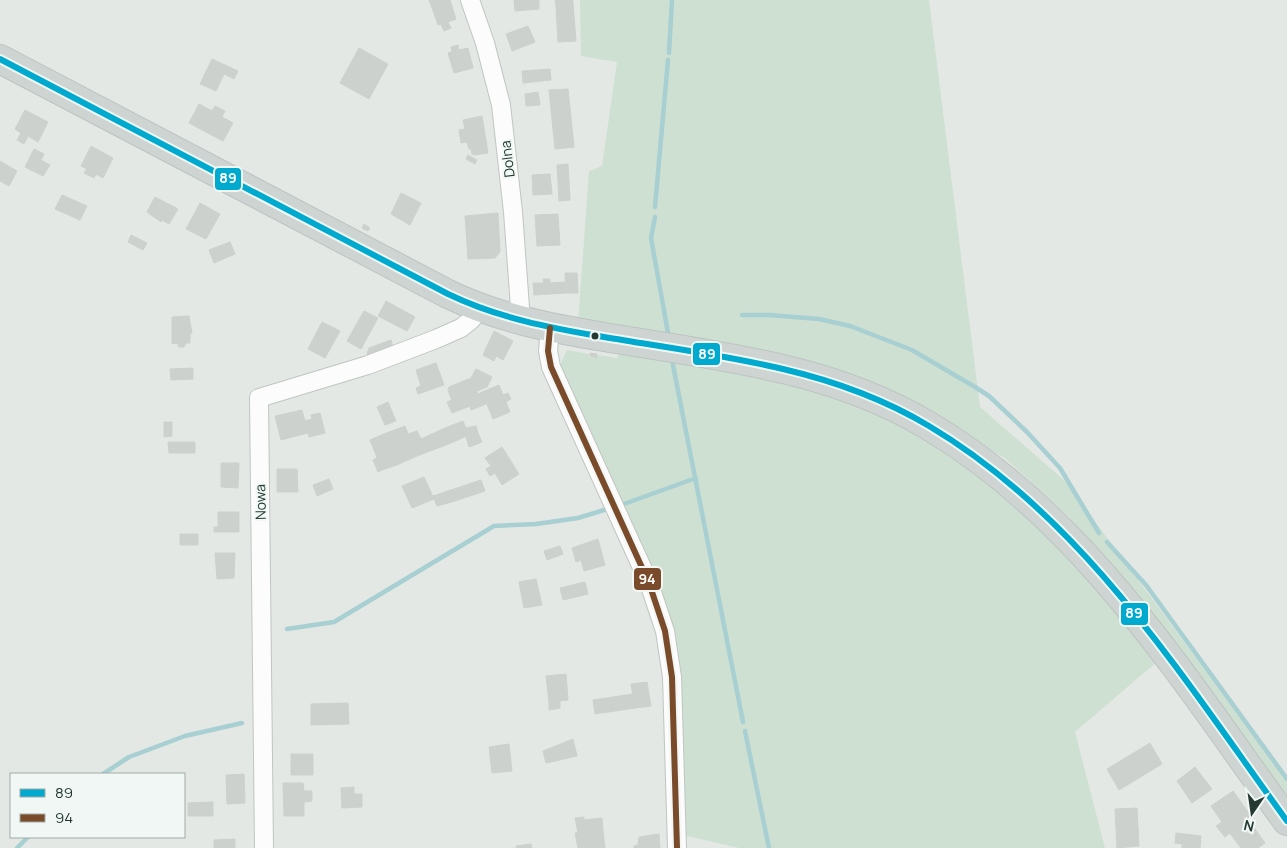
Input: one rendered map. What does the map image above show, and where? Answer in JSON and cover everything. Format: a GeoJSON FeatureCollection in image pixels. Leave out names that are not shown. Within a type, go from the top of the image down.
{"type":"FeatureCollection","features":[{"type":"Feature","properties":{"kind":"main road"},"geometry":{"type":"LineString","coordinates":[[0,59],[448,294],[480,308],[550,328],[754,363],[806,375],[857,391],[928,425],[958,445],[1035,506],[1099,572],[1156,641],[1287,821]]}},
{"type":"Feature","properties":{"kind":"street","name":"Dolna"},"geometry":{"type":"LineString","coordinates":[[470,0],[485,43],[501,105],[513,212],[521,321]]}},
{"type":"Feature","properties":{"kind":"street","name":"Nowa"},"geometry":{"type":"LineString","coordinates":[[264,848],[259,398],[368,365],[436,339],[461,328],[471,320],[480,308]]}},
{"type":"Feature","properties":{"kind":"street"},"geometry":{"type":"LineString","coordinates":[[550,328],[548,351],[551,367],[649,583],[665,631],[672,686],[677,848]]}},
{"type":"Feature","properties":{"kind":"green space"},"geometry":{"type":"Polygon","coordinates":[[[580,0],[929,0],[980,407],[1065,481],[1287,781],[1287,805],[1142,603],[1068,516],[1005,458],[884,390],[578,323],[589,171],[602,166],[617,62],[581,56],[580,0]]]}},
{"type":"Feature","properties":{"kind":"green space"},"geometry":{"type":"Polygon","coordinates":[[[567,350],[589,354],[589,357],[597,358],[598,355],[617,358],[619,354],[646,352],[844,392],[921,431],[1043,525],[1159,660],[1075,732],[1105,848],[739,848],[683,835],[676,636],[560,365],[567,350]]]}},
{"type":"Feature","properties":{"kind":"building"},"geometry":{"type":"Polygon","coordinates":[[[429,0],[446,0],[431,5],[429,0]]]}},
{"type":"Feature","properties":{"kind":"building"},"geometry":{"type":"Polygon","coordinates":[[[450,0],[456,19],[448,22],[451,28],[444,31],[441,24],[438,25],[431,5],[450,0]]]}},
{"type":"Feature","properties":{"kind":"building"},"geometry":{"type":"Polygon","coordinates":[[[514,0],[539,0],[539,9],[515,11],[514,0]]]}},
{"type":"Feature","properties":{"kind":"building"},"geometry":{"type":"Polygon","coordinates":[[[555,0],[573,0],[573,4],[556,5],[555,0]]]}},
{"type":"Feature","properties":{"kind":"building"},"geometry":{"type":"Polygon","coordinates":[[[573,4],[576,41],[558,42],[556,5],[573,4]]]}},
{"type":"Feature","properties":{"kind":"building"},"geometry":{"type":"Polygon","coordinates":[[[528,26],[535,42],[512,51],[506,34],[528,26]]]}},
{"type":"Feature","properties":{"kind":"building"},"geometry":{"type":"Polygon","coordinates":[[[458,45],[459,50],[468,48],[473,68],[454,73],[448,53],[452,52],[451,47],[458,45]]]}},
{"type":"Feature","properties":{"kind":"building"},"geometry":{"type":"Polygon","coordinates":[[[359,48],[388,64],[369,99],[340,83],[359,48]]]}},
{"type":"Feature","properties":{"kind":"building"},"geometry":{"type":"Polygon","coordinates":[[[212,59],[238,71],[234,79],[224,74],[216,91],[200,84],[212,59]]]}},
{"type":"Feature","properties":{"kind":"building"},"geometry":{"type":"Polygon","coordinates":[[[550,69],[551,80],[523,83],[522,71],[550,69]]]}},
{"type":"Feature","properties":{"kind":"building"},"geometry":{"type":"Polygon","coordinates":[[[568,89],[574,147],[555,149],[549,90],[568,89]]]}},
{"type":"Feature","properties":{"kind":"building"},"geometry":{"type":"Polygon","coordinates":[[[538,92],[540,105],[526,106],[525,94],[538,92]]]}},
{"type":"Feature","properties":{"kind":"building"},"geometry":{"type":"Polygon","coordinates":[[[199,104],[212,111],[215,106],[225,111],[222,117],[233,123],[223,141],[189,123],[199,104]]]}},
{"type":"Feature","properties":{"kind":"building"},"geometry":{"type":"Polygon","coordinates":[[[25,110],[48,122],[38,142],[28,136],[24,144],[17,140],[21,133],[15,129],[25,110]]]}},
{"type":"Feature","properties":{"kind":"building"},"geometry":{"type":"Polygon","coordinates":[[[482,116],[488,153],[474,155],[471,149],[469,149],[467,142],[461,143],[459,130],[465,129],[463,120],[482,116]]]}},
{"type":"Feature","properties":{"kind":"building"},"geometry":{"type":"Polygon","coordinates":[[[91,146],[113,158],[103,178],[96,174],[94,178],[84,173],[87,169],[81,166],[91,146]]]}},
{"type":"Feature","properties":{"kind":"building"},"geometry":{"type":"Polygon","coordinates":[[[34,149],[44,154],[41,160],[50,165],[43,176],[25,167],[34,149]]]}},
{"type":"Feature","properties":{"kind":"building"},"geometry":{"type":"Polygon","coordinates":[[[468,155],[477,160],[475,164],[466,159],[468,155]]]}},
{"type":"Feature","properties":{"kind":"building"},"geometry":{"type":"Polygon","coordinates":[[[0,161],[17,171],[9,186],[0,181],[0,161]]]}},
{"type":"Feature","properties":{"kind":"building"},"geometry":{"type":"Polygon","coordinates":[[[568,164],[570,200],[559,201],[557,165],[568,164]]]}},
{"type":"Feature","properties":{"kind":"building"},"geometry":{"type":"Polygon","coordinates":[[[550,174],[552,194],[533,195],[532,175],[550,174]]]}},
{"type":"Feature","properties":{"kind":"building"},"geometry":{"type":"Polygon","coordinates":[[[401,193],[421,203],[410,225],[391,214],[401,193]]]}},
{"type":"Feature","properties":{"kind":"building"},"geometry":{"type":"Polygon","coordinates":[[[62,195],[87,206],[80,220],[55,209],[62,195]]]}},
{"type":"Feature","properties":{"kind":"building"},"geometry":{"type":"Polygon","coordinates":[[[155,197],[178,209],[169,224],[162,220],[161,222],[147,212],[155,197]]]}},
{"type":"Feature","properties":{"kind":"building"},"geometry":{"type":"Polygon","coordinates":[[[200,203],[220,214],[206,239],[186,229],[200,203]]]}},
{"type":"Feature","properties":{"kind":"building"},"geometry":{"type":"Polygon","coordinates":[[[498,213],[500,252],[495,258],[468,259],[465,216],[498,213]]]}},
{"type":"Feature","properties":{"kind":"building"},"geometry":{"type":"Polygon","coordinates":[[[558,214],[560,245],[537,246],[535,215],[558,214]]]}},
{"type":"Feature","properties":{"kind":"building"},"geometry":{"type":"Polygon","coordinates":[[[364,224],[370,228],[368,231],[362,228],[364,224]]]}},
{"type":"Feature","properties":{"kind":"building"},"geometry":{"type":"Polygon","coordinates":[[[131,235],[147,243],[143,250],[128,242],[131,235]]]}},
{"type":"Feature","properties":{"kind":"building"},"geometry":{"type":"Polygon","coordinates":[[[230,242],[235,254],[214,263],[209,250],[230,242]]]}},
{"type":"Feature","properties":{"kind":"building"},"geometry":{"type":"Polygon","coordinates":[[[565,273],[577,273],[578,293],[566,293],[565,273]]]}},
{"type":"Feature","properties":{"kind":"building"},"geometry":{"type":"Polygon","coordinates":[[[543,279],[550,279],[550,283],[565,282],[566,293],[534,295],[533,283],[544,283],[543,279]]]}},
{"type":"Feature","properties":{"kind":"building"},"geometry":{"type":"Polygon","coordinates":[[[386,301],[415,317],[407,331],[378,316],[386,301]]]}},
{"type":"Feature","properties":{"kind":"building"},"geometry":{"type":"Polygon","coordinates":[[[364,311],[378,318],[361,349],[347,341],[364,311]]]}},
{"type":"Feature","properties":{"kind":"building"},"geometry":{"type":"Polygon","coordinates":[[[189,316],[192,333],[190,334],[190,343],[186,343],[184,347],[179,347],[177,343],[172,344],[172,317],[189,316]]]}},
{"type":"Feature","properties":{"kind":"building"},"geometry":{"type":"Polygon","coordinates":[[[322,322],[340,331],[325,358],[308,349],[322,322]]]}},
{"type":"Feature","properties":{"kind":"building"},"geometry":{"type":"Polygon","coordinates":[[[494,331],[513,341],[503,360],[496,356],[494,361],[483,355],[494,331]]]}},
{"type":"Feature","properties":{"kind":"building"},"geometry":{"type":"Polygon","coordinates":[[[391,340],[393,348],[368,357],[369,348],[391,340]]]}},
{"type":"Feature","properties":{"kind":"building"},"geometry":{"type":"Polygon","coordinates":[[[590,353],[597,354],[597,358],[590,356],[590,353]]]}},
{"type":"Feature","properties":{"kind":"building"},"geometry":{"type":"Polygon","coordinates":[[[436,363],[444,385],[418,394],[416,388],[421,386],[416,370],[436,363]]]}},
{"type":"Feature","properties":{"kind":"building"},"geometry":{"type":"Polygon","coordinates":[[[193,368],[193,379],[171,380],[170,369],[193,368]]]}},
{"type":"Feature","properties":{"kind":"building"},"geometry":{"type":"Polygon","coordinates":[[[476,369],[492,377],[487,387],[477,391],[478,395],[468,400],[466,395],[452,401],[448,390],[449,387],[471,378],[476,369]]]}},
{"type":"Feature","properties":{"kind":"building"},"geometry":{"type":"Polygon","coordinates":[[[499,385],[503,395],[508,393],[511,399],[506,402],[510,412],[493,419],[482,392],[499,385]]]}},
{"type":"Feature","properties":{"kind":"building"},"geometry":{"type":"Polygon","coordinates":[[[482,392],[486,404],[471,410],[468,400],[482,392]]]}},
{"type":"Feature","properties":{"kind":"building"},"geometry":{"type":"Polygon","coordinates":[[[466,395],[470,406],[452,413],[447,402],[466,395]]]}},
{"type":"Feature","properties":{"kind":"building"},"geometry":{"type":"Polygon","coordinates":[[[388,402],[396,421],[385,425],[377,407],[388,402]]]}},
{"type":"Feature","properties":{"kind":"building"},"geometry":{"type":"Polygon","coordinates":[[[302,410],[308,433],[281,440],[275,416],[302,410]]]}},
{"type":"Feature","properties":{"kind":"building"},"geometry":{"type":"Polygon","coordinates":[[[320,413],[325,433],[309,437],[305,421],[312,419],[311,415],[320,413]]]}},
{"type":"Feature","properties":{"kind":"building"},"geometry":{"type":"Polygon","coordinates":[[[463,421],[469,435],[451,443],[445,428],[463,421]]]}},
{"type":"Feature","properties":{"kind":"building"},"geometry":{"type":"Polygon","coordinates":[[[164,422],[172,422],[172,436],[164,437],[164,422]]]}},
{"type":"Feature","properties":{"kind":"building"},"geometry":{"type":"Polygon","coordinates":[[[405,426],[417,456],[397,465],[384,434],[405,426]]]}},
{"type":"Feature","properties":{"kind":"building"},"geometry":{"type":"Polygon","coordinates":[[[476,426],[478,433],[469,435],[466,428],[476,426]]]}},
{"type":"Feature","properties":{"kind":"building"},"geometry":{"type":"Polygon","coordinates":[[[445,428],[451,443],[417,456],[408,434],[417,431],[421,439],[445,428]]]}},
{"type":"Feature","properties":{"kind":"building"},"geometry":{"type":"Polygon","coordinates":[[[478,433],[482,442],[469,447],[466,437],[478,433]]]}},
{"type":"Feature","properties":{"kind":"building"},"geometry":{"type":"Polygon","coordinates":[[[384,434],[397,465],[382,470],[370,440],[384,434]]]}},
{"type":"Feature","properties":{"kind":"building"},"geometry":{"type":"Polygon","coordinates":[[[168,442],[195,442],[195,453],[169,453],[168,442]]]}},
{"type":"Feature","properties":{"kind":"building"},"geometry":{"type":"Polygon","coordinates":[[[502,447],[519,474],[502,485],[495,473],[490,476],[486,469],[491,466],[485,458],[502,447]]]}},
{"type":"Feature","properties":{"kind":"building"},"geometry":{"type":"Polygon","coordinates":[[[377,458],[382,470],[378,472],[373,460],[377,458]]]}},
{"type":"Feature","properties":{"kind":"building"},"geometry":{"type":"Polygon","coordinates":[[[221,463],[239,463],[238,488],[221,487],[221,463]]]}},
{"type":"Feature","properties":{"kind":"building"},"geometry":{"type":"Polygon","coordinates":[[[277,469],[297,469],[298,492],[277,492],[277,469]]]}},
{"type":"Feature","properties":{"kind":"building"},"geometry":{"type":"Polygon","coordinates":[[[424,477],[434,499],[412,508],[402,486],[424,477]]]}},
{"type":"Feature","properties":{"kind":"building"},"geometry":{"type":"Polygon","coordinates":[[[329,479],[333,489],[317,496],[313,485],[329,479]]]}},
{"type":"Feature","properties":{"kind":"building"},"geometry":{"type":"Polygon","coordinates":[[[481,480],[485,491],[455,501],[451,490],[481,480]]]}},
{"type":"Feature","properties":{"kind":"building"},"geometry":{"type":"Polygon","coordinates":[[[451,490],[455,501],[437,506],[433,496],[451,490]]]}},
{"type":"Feature","properties":{"kind":"building"},"geometry":{"type":"Polygon","coordinates":[[[218,512],[239,512],[239,532],[214,532],[214,527],[218,527],[218,512]]]}},
{"type":"Feature","properties":{"kind":"building"},"geometry":{"type":"Polygon","coordinates":[[[180,534],[198,534],[198,545],[180,545],[180,534]]]}},
{"type":"Feature","properties":{"kind":"building"},"geometry":{"type":"Polygon","coordinates":[[[598,539],[605,565],[584,571],[581,560],[576,562],[572,548],[598,539]]]}},
{"type":"Feature","properties":{"kind":"building"},"geometry":{"type":"Polygon","coordinates":[[[560,546],[563,554],[547,560],[544,551],[560,546]]]}},
{"type":"Feature","properties":{"kind":"building"},"geometry":{"type":"Polygon","coordinates":[[[215,553],[235,553],[234,578],[217,579],[215,553]]]}},
{"type":"Feature","properties":{"kind":"building"},"geometry":{"type":"Polygon","coordinates":[[[536,579],[542,605],[524,608],[519,582],[536,579]]]}},
{"type":"Feature","properties":{"kind":"building"},"geometry":{"type":"Polygon","coordinates":[[[585,582],[588,594],[563,600],[560,588],[585,582]]]}},
{"type":"Feature","properties":{"kind":"building"},"geometry":{"type":"Polygon","coordinates":[[[566,674],[568,700],[549,702],[546,676],[566,674]]]}},
{"type":"Feature","properties":{"kind":"building"},"geometry":{"type":"Polygon","coordinates":[[[647,682],[651,706],[635,708],[631,684],[647,682]]]}},
{"type":"Feature","properties":{"kind":"building"},"geometry":{"type":"Polygon","coordinates":[[[633,694],[635,708],[595,714],[593,700],[633,694]]]}},
{"type":"Feature","properties":{"kind":"building"},"geometry":{"type":"Polygon","coordinates":[[[560,701],[560,708],[549,710],[549,702],[560,701]]]}},
{"type":"Feature","properties":{"kind":"building"},"geometry":{"type":"Polygon","coordinates":[[[348,703],[349,724],[311,725],[311,704],[348,703]]]}},
{"type":"Feature","properties":{"kind":"building"},"geometry":{"type":"Polygon","coordinates":[[[573,739],[577,756],[546,763],[543,751],[573,739]]]}},
{"type":"Feature","properties":{"kind":"building"},"geometry":{"type":"Polygon","coordinates":[[[1150,743],[1162,764],[1119,790],[1107,769],[1150,743]]]}},
{"type":"Feature","properties":{"kind":"building"},"geometry":{"type":"Polygon","coordinates":[[[509,744],[512,771],[492,773],[489,747],[509,744]]]}},
{"type":"Feature","properties":{"kind":"building"},"geometry":{"type":"Polygon","coordinates":[[[291,754],[313,754],[313,775],[291,775],[291,754]]]}},
{"type":"Feature","properties":{"kind":"building"},"geometry":{"type":"Polygon","coordinates":[[[1195,767],[1212,789],[1192,803],[1177,781],[1195,767]]]}},
{"type":"Feature","properties":{"kind":"building"},"geometry":{"type":"Polygon","coordinates":[[[244,774],[245,803],[227,804],[226,775],[244,774]]]}},
{"type":"Feature","properties":{"kind":"building"},"geometry":{"type":"Polygon","coordinates":[[[283,783],[303,783],[304,791],[312,791],[312,801],[304,802],[304,816],[284,816],[283,783]]]}},
{"type":"Feature","properties":{"kind":"building"},"geometry":{"type":"Polygon","coordinates":[[[354,787],[354,794],[362,794],[362,807],[342,808],[341,788],[354,787]]]}},
{"type":"Feature","properties":{"kind":"building"},"geometry":{"type":"Polygon","coordinates":[[[1233,791],[1251,816],[1225,837],[1216,826],[1222,822],[1211,806],[1233,791]]]}},
{"type":"Feature","properties":{"kind":"building"},"geometry":{"type":"Polygon","coordinates":[[[213,802],[213,816],[188,816],[188,803],[213,802]]]}},
{"type":"Feature","properties":{"kind":"building"},"geometry":{"type":"Polygon","coordinates":[[[1137,808],[1139,846],[1117,848],[1115,809],[1137,808]]]}},
{"type":"Feature","properties":{"kind":"building"},"geometry":{"type":"Polygon","coordinates":[[[584,817],[584,820],[602,818],[603,831],[578,833],[575,818],[584,817]]]}},
{"type":"Feature","properties":{"kind":"building"},"geometry":{"type":"Polygon","coordinates":[[[1248,819],[1265,843],[1258,848],[1241,848],[1229,832],[1248,819]]]}},
{"type":"Feature","properties":{"kind":"building"},"geometry":{"type":"Polygon","coordinates":[[[603,831],[605,848],[578,848],[575,833],[603,831]]]}},
{"type":"Feature","properties":{"kind":"building"},"geometry":{"type":"Polygon","coordinates":[[[1176,833],[1201,836],[1200,848],[1182,848],[1182,844],[1175,843],[1176,833]]]}},
{"type":"Feature","properties":{"kind":"building"},"geometry":{"type":"Polygon","coordinates":[[[659,834],[660,848],[634,848],[634,846],[638,845],[639,837],[659,834]]]}},
{"type":"Feature","properties":{"kind":"building"},"geometry":{"type":"Polygon","coordinates":[[[235,839],[235,848],[214,848],[214,840],[235,839]]]}},
{"type":"Feature","properties":{"kind":"building"},"geometry":{"type":"Polygon","coordinates":[[[531,844],[532,848],[516,848],[516,846],[531,844]]]}},
{"type":"Feature","properties":{"kind":"waterway"},"geometry":{"type":"LineString","coordinates":[[669,53],[672,0]]}},
{"type":"Feature","properties":{"kind":"waterway"},"geometry":{"type":"LineString","coordinates":[[655,207],[668,60]]}},
{"type":"Feature","properties":{"kind":"waterway"},"geometry":{"type":"LineString","coordinates":[[655,217],[651,238],[668,333]]}},
{"type":"Feature","properties":{"kind":"waterway"},"geometry":{"type":"LineString","coordinates":[[742,315],[819,319],[850,326],[912,350],[975,387],[989,396],[1027,432],[1060,468],[1099,533]]}},
{"type":"Feature","properties":{"kind":"waterway"},"geometry":{"type":"LineString","coordinates":[[672,360],[743,722]]}},
{"type":"Feature","properties":{"kind":"waterway"},"geometry":{"type":"LineString","coordinates":[[624,504],[696,478]]}},
{"type":"Feature","properties":{"kind":"waterway"},"geometry":{"type":"LineString","coordinates":[[287,629],[334,622],[494,526],[536,524],[578,518],[604,510]]}},
{"type":"Feature","properties":{"kind":"waterway"},"geometry":{"type":"LineString","coordinates":[[1107,542],[1146,585],[1287,779]]}},
{"type":"Feature","properties":{"kind":"waterway"},"geometry":{"type":"LineString","coordinates":[[105,773],[129,757],[185,736],[242,723]]}},
{"type":"Feature","properties":{"kind":"waterway"},"geometry":{"type":"LineString","coordinates":[[745,731],[769,848]]}},
{"type":"Feature","properties":{"kind":"waterway"},"geometry":{"type":"LineString","coordinates":[[17,848],[27,838]]}},
{"type":"Feature","properties":{"kind":"transit line","name":"89"},"geometry":{"type":"LineString","coordinates":[[0,59],[448,294],[486,310],[544,326],[584,334],[783,369],[840,385],[876,399],[929,426],[985,464],[1036,506],[1083,554],[1127,604],[1169,657],[1287,821]]}},
{"type":"Feature","properties":{"kind":"transit line","name":"94"},"geometry":{"type":"LineString","coordinates":[[550,328],[548,351],[551,367],[649,583],[665,631],[672,677],[677,848]]}}]}
